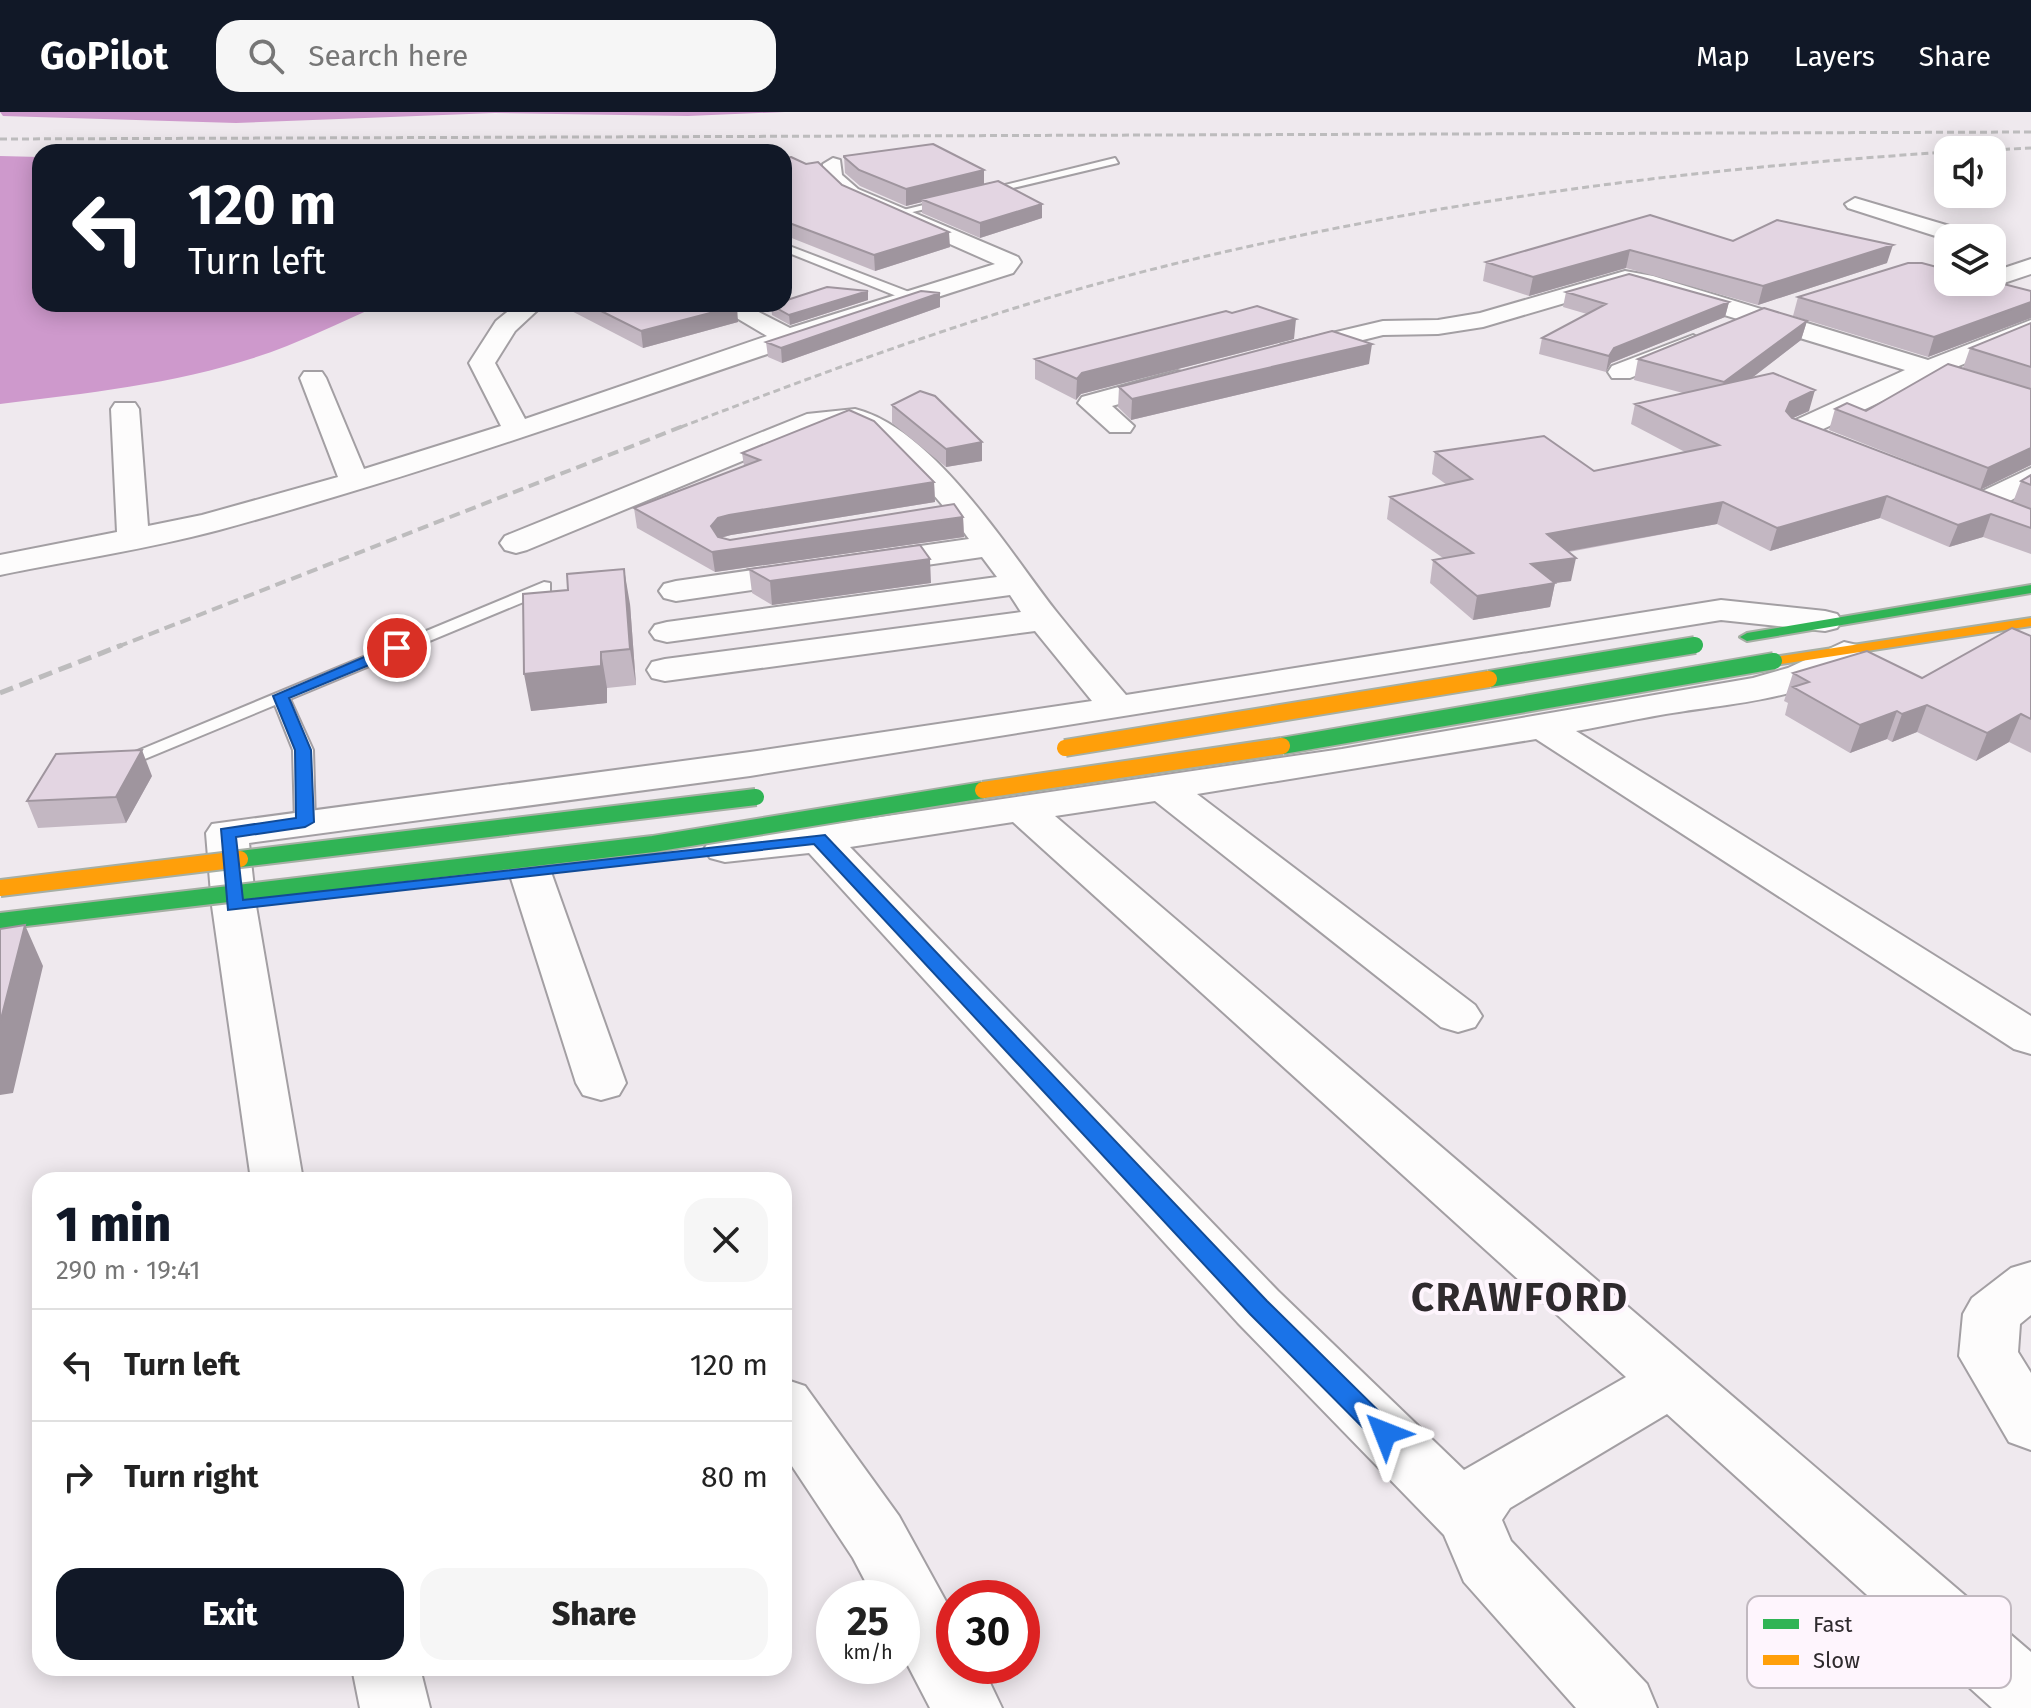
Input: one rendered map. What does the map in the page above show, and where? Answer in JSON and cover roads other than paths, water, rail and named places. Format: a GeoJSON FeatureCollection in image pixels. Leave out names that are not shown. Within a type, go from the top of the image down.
{"type":"FeatureCollection","features":[{"type":"Feature","properties":{"kind":"main road"},"geometry":{"type":"LineString","coordinates":[[0,921],[653,844],[1035,781],[1308,742],[1774,661],[1836,636],[2031,589]]}},
{"type":"Feature","properties":{"kind":"main road"},"geometry":{"type":"LineString","coordinates":[[1048,752],[1164,730],[1731,640],[2031,622]]}},
{"type":"Feature","properties":{"kind":"main road"},"geometry":{"type":"LineString","coordinates":[[0,888],[770,795]]}},
{"type":"Feature","properties":{"kind":"street"},"geometry":{"type":"LineString","coordinates":[[0,565],[206,524],[354,481],[1005,268],[1010,262],[838,185],[832,177],[833,164]]}},
{"type":"Feature","properties":{"kind":"street"},"geometry":{"type":"LineString","coordinates":[[1855,204],[1934,228]]}},
{"type":"Feature","properties":{"kind":"street"},"geometry":{"type":"LineString","coordinates":[[2006,251],[2031,259]]}},
{"type":"Feature","properties":{"kind":"street"},"geometry":{"type":"LineString","coordinates":[[2006,275],[2031,266]]}},
{"type":"Feature","properties":{"kind":"street"},"geometry":{"type":"LineString","coordinates":[[1272,355],[1363,332],[1483,320],[1625,278],[1645,281],[1925,371],[2031,401]]}},
{"type":"Feature","properties":{"kind":"street"},"geometry":{"type":"LineString","coordinates":[[2006,294],[2017,297]]}},
{"type":"Feature","properties":{"kind":"street"},"geometry":{"type":"LineString","coordinates":[[1621,372],[1755,317],[1799,304]]}},
{"type":"Feature","properties":{"kind":"street"},"geometry":{"type":"LineString","coordinates":[[517,430],[482,363],[505,326],[522,312]]}},
{"type":"Feature","properties":{"kind":"street"},"geometry":{"type":"LineString","coordinates":[[740,312],[788,337]]}},
{"type":"Feature","properties":{"kind":"street"},"geometry":{"type":"LineString","coordinates":[[1868,459],[1797,430],[1925,371],[2031,327]]}},
{"type":"Feature","properties":{"kind":"street"},"geometry":{"type":"LineString","coordinates":[[1120,426],[1092,403],[1196,374]]}},
{"type":"Feature","properties":{"kind":"street"},"geometry":{"type":"LineString","coordinates":[[313,378],[354,481]]}},
{"type":"Feature","properties":{"kind":"street"},"geometry":{"type":"LineString","coordinates":[[125,409],[133,538]]}},
{"type":"Feature","properties":{"kind":"street"},"geometry":{"type":"LineString","coordinates":[[516,543],[817,420],[835,416],[855,417],[887,431],[948,513],[989,546],[1117,708]]}},
{"type":"Feature","properties":{"kind":"street"},"geometry":{"type":"LineString","coordinates":[[1981,504],[2031,477]]}},
{"type":"Feature","properties":{"kind":"street"},"geometry":{"type":"LineString","coordinates":[[1952,493],[2018,519]]}},
{"type":"Feature","properties":{"kind":"street"},"geometry":{"type":"LineString","coordinates":[[676,591],[989,546]]}},
{"type":"Feature","properties":{"kind":"street"},"geometry":{"type":"LineString","coordinates":[[667,632],[1020,584]]}},
{"type":"Feature","properties":{"kind":"street"},"geometry":{"type":"LineString","coordinates":[[0,936],[234,906],[819,839],[1543,727],[1785,682],[1829,664],[1836,636],[1721,610],[750,764],[227,833],[234,906],[276,1172]]}},
{"type":"Feature","properties":{"kind":"street"},"geometry":{"type":"LineString","coordinates":[[665,670],[1044,619]]}},
{"type":"Feature","properties":{"kind":"street"},"geometry":{"type":"LineString","coordinates":[[1543,727],[2031,1038]]}},
{"type":"Feature","properties":{"kind":"street"},"geometry":{"type":"LineString","coordinates":[[1161,786],[1458,1016]]}},
{"type":"Feature","properties":{"kind":"street"},"geometry":{"type":"LineString","coordinates":[[1020,807],[1915,1596]]}},
{"type":"Feature","properties":{"kind":"street"},"geometry":{"type":"LineString","coordinates":[[819,839],[1258,1307],[1469,1517],[1487,1561],[1622,1708]]}},
{"type":"Feature","properties":{"kind":"street"},"geometry":{"type":"LineString","coordinates":[[530,872],[601,1083]]}},
{"type":"Feature","properties":{"kind":"street"},"geometry":{"type":"LineString","coordinates":[[2031,1284],[1992,1314],[1988,1356],[2031,1424]]}},
{"type":"Feature","properties":{"kind":"street"},"geometry":{"type":"LineString","coordinates":[[1469,1517],[1488,1488],[1670,1382]]}},
{"type":"Feature","properties":{"kind":"street"},"geometry":{"type":"LineString","coordinates":[[792,1416],[876,1537],[967,1708]]}},
{"type":"Feature","properties":{"kind":"street"},"geometry":{"type":"LineString","coordinates":[[388,1676],[395,1708]]}},
{"type":"Feature","properties":{"kind":"street"},"geometry":{"type":"LineString","coordinates":[[2011,1680],[2031,1697]]}},
{"type":"Feature","properties":{"kind":"lane"},"geometry":{"type":"LineString","coordinates":[[896,213],[1115,161]]}},
{"type":"Feature","properties":{"kind":"lane"},"geometry":{"type":"LineString","coordinates":[[792,250],[913,298]]}},
{"type":"Feature","properties":{"kind":"lane"},"geometry":{"type":"LineString","coordinates":[[103,769],[544,587]]}},
{"type":"Feature","properties":{"kind":"lane"},"geometry":{"type":"LineString","coordinates":[[280,696],[303,750],[305,822]]}},
{"type":"Feature","properties":{"kind":"railway"},"geometry":{"type":"LineString","coordinates":[[0,139],[2031,132]]}},
{"type":"Feature","properties":{"kind":"railway"},"geometry":{"type":"LineString","coordinates":[[2006,149],[2031,148]]}},
{"type":"Feature","properties":{"kind":"railway"},"geometry":{"type":"LineString","coordinates":[[681,427],[962,325],[1134,274],[1234,250],[1335,228],[1538,194],[1742,169],[1934,153]]}},
{"type":"Feature","properties":{"kind":"railway"},"geometry":{"type":"LineString","coordinates":[[117,647],[686,425]]}},
{"type":"Feature","properties":{"kind":"railway"},"geometry":{"type":"LineString","coordinates":[[0,693],[122,645]]}},
{"type":"Feature","properties":{"kind":"district","name":"CRAWFORD"},"geometry":{"type":"Point","coordinates":[1520,1298]}}]}
